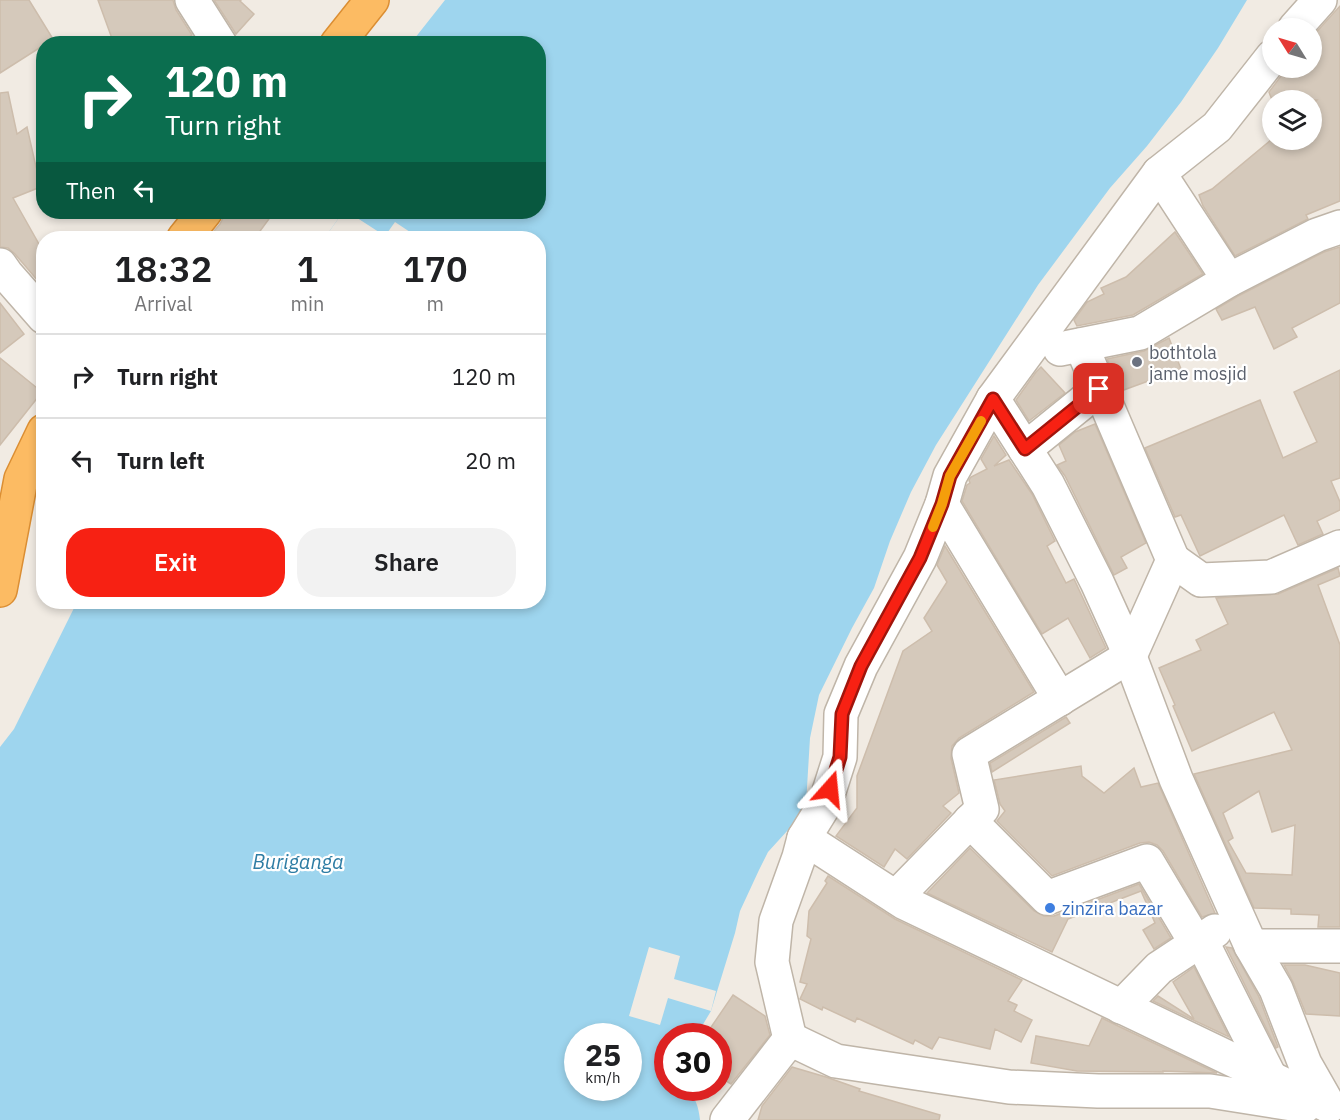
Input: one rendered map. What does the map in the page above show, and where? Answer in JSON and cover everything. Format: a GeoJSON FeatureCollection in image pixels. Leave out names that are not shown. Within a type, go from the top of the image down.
{"type":"FeatureCollection","features":[{"type":"Feature","properties":{"kind":"highway"},"geometry":{"type":"LineString","coordinates":[[343,36],[372,0]]}},
{"type":"Feature","properties":{"kind":"highway"},"geometry":{"type":"LineString","coordinates":[[190,231],[199,219]]}},
{"type":"Feature","properties":{"kind":"highway"},"geometry":{"type":"LineString","coordinates":[[0,589],[21,479],[36,448]]}},
{"type":"Feature","properties":{"kind":"street"},"geometry":{"type":"LineString","coordinates":[[192,0],[215,36]]}},
{"type":"Feature","properties":{"kind":"street"},"geometry":{"type":"LineString","coordinates":[[1304,18],[1320,0]]}},
{"type":"Feature","properties":{"kind":"street"},"geometry":{"type":"LineString","coordinates":[[790,1039],[772,962],[776,921],[800,857],[804,838],[825,804],[840,757],[842,714],[861,666],[920,558],[942,504],[950,476],[993,399],[1159,173],[1217,127],[1262,70]]}},
{"type":"Feature","properties":{"kind":"street"},"geometry":{"type":"LineString","coordinates":[[1159,173],[1228,280]]}},
{"type":"Feature","properties":{"kind":"street"},"geometry":{"type":"LineString","coordinates":[[1026,356],[1140,333],[1228,280],[1317,235],[1340,227]]}},
{"type":"Feature","properties":{"kind":"street"},"geometry":{"type":"LineString","coordinates":[[0,264],[36,308]]}},
{"type":"Feature","properties":{"kind":"street"},"geometry":{"type":"LineString","coordinates":[[1081,345],[1173,560],[1201,580],[1270,577],[1340,547]]}},
{"type":"Feature","properties":{"kind":"street"},"geometry":{"type":"LineString","coordinates":[[1025,449],[1099,389]]}},
{"type":"Feature","properties":{"kind":"street"},"geometry":{"type":"LineString","coordinates":[[790,1039],[836,1061],[1009,1087],[1098,1091],[1210,1091],[1323,1109],[1334,1108],[1305,1064],[1276,988],[1251,946],[1237,915],[1176,779],[1130,656],[1097,582],[1048,485],[993,399]]}},
{"type":"Feature","properties":{"kind":"street"},"geometry":{"type":"LineString","coordinates":[[942,504],[1060,699]]}},
{"type":"Feature","properties":{"kind":"street"},"geometry":{"type":"LineString","coordinates":[[896,897],[982,809],[969,754],[1130,656],[1173,560]]}},
{"type":"Feature","properties":{"kind":"street"},"geometry":{"type":"LineString","coordinates":[[970,821],[1047,898],[1147,861],[1198,942],[1264,1099]]}},
{"type":"Feature","properties":{"kind":"street"},"geometry":{"type":"LineString","coordinates":[[804,838],[896,897],[1121,1006],[1264,1099]]}},
{"type":"Feature","properties":{"kind":"street"},"geometry":{"type":"LineString","coordinates":[[1121,1006],[1159,968],[1237,915]]}},
{"type":"Feature","properties":{"kind":"street"},"geometry":{"type":"LineString","coordinates":[[1251,946],[1340,946]]}},
{"type":"Feature","properties":{"kind":"street"},"geometry":{"type":"LineString","coordinates":[[727,1120],[790,1039]]}},
{"type":"Feature","properties":{"kind":"water","name":"Buriganga"},"geometry":{"type":"Polygon","coordinates":[[[445,0],[1247,0],[1181,102],[1110,188],[1038,285],[936,445],[911,492],[890,541],[874,588],[819,695],[810,738],[806,804],[788,830],[768,852],[740,911],[711,1011],[704,1023],[654,1023],[654,1101],[695,1101],[700,1120],[0,1120],[0,747],[14,729],[74,609],[546,609],[546,231],[330,231],[338,219],[546,219],[546,36],[417,36],[445,0]]]}},
{"type":"Feature","properties":{"kind":"pier"},"geometry":{"type":"Polygon","coordinates":[[[338,219],[359,219],[377,231],[330,231],[338,219]]]}},
{"type":"Feature","properties":{"kind":"pier"},"geometry":{"type":"Polygon","coordinates":[[[395,222],[408,231],[389,231],[395,222]]]}},
{"type":"Feature","properties":{"kind":"pier"},"geometry":{"type":"Polygon","coordinates":[[[649,947],[680,956],[674,979],[716,991],[711,1011],[668,998],[661,1023],[629,1016],[649,947]]]}},
{"type":"Feature","properties":{"kind":"building"},"geometry":{"type":"Polygon","coordinates":[[[0,0],[29,0],[51,36],[36,36],[36,50],[0,73],[0,0]]]}},
{"type":"Feature","properties":{"kind":"building"},"geometry":{"type":"Polygon","coordinates":[[[98,0],[173,0],[176,10],[192,35],[191,36],[111,36],[98,0]]]}},
{"type":"Feature","properties":{"kind":"building"},"geometry":{"type":"Polygon","coordinates":[[[214,0],[241,0],[254,14],[236,34],[214,0]]]}},
{"type":"Feature","properties":{"kind":"building"},"geometry":{"type":"Polygon","coordinates":[[[1340,6],[1340,201],[1306,215],[1308,219],[1235,256],[1203,206],[1199,195],[1212,189],[1262,147],[1262,150],[1322,150],[1322,90],[1270,90],[1280,78],[1322,78],[1322,26],[1340,6]]]}},
{"type":"Feature","properties":{"kind":"building"},"geometry":{"type":"Polygon","coordinates":[[[8,92],[17,134],[27,127],[36,167],[36,189],[13,198],[36,239],[36,279],[15,254],[8,248],[0,247],[0,93],[8,92]]]}},
{"type":"Feature","properties":{"kind":"building"},"geometry":{"type":"Polygon","coordinates":[[[222,219],[269,219],[260,231],[214,231],[222,219]]]}},
{"type":"Feature","properties":{"kind":"building"},"geometry":{"type":"Polygon","coordinates":[[[1175,232],[1203,274],[1133,315],[1077,326],[1074,320],[1087,302],[1104,294],[1101,288],[1126,277],[1175,232]]]}},
{"type":"Feature","properties":{"kind":"building"},"geometry":{"type":"Polygon","coordinates":[[[1340,247],[1340,303],[1292,328],[1297,337],[1274,349],[1255,307],[1222,320],[1216,309],[1324,252],[1340,247]]]}},
{"type":"Feature","properties":{"kind":"building"},"geometry":{"type":"Polygon","coordinates":[[[0,303],[24,334],[0,353],[0,303]]]}},
{"type":"Feature","properties":{"kind":"building"},"geometry":{"type":"Polygon","coordinates":[[[1169,338],[1181,369],[1121,391],[1107,359],[1144,351],[1169,338]]]}},
{"type":"Feature","properties":{"kind":"building"},"geometry":{"type":"Polygon","coordinates":[[[0,358],[36,387],[36,400],[0,445],[0,358]]]}},
{"type":"Feature","properties":{"kind":"building"},"geometry":{"type":"Polygon","coordinates":[[[1041,367],[1065,393],[1029,421],[1016,400],[1041,367]]]}},
{"type":"Feature","properties":{"kind":"building"},"geometry":{"type":"Polygon","coordinates":[[[1340,370],[1340,478],[1331,481],[1340,502],[1340,510],[1317,521],[1323,534],[1298,545],[1284,515],[1200,556],[1181,515],[1175,517],[1145,448],[1260,400],[1283,458],[1317,442],[1294,392],[1340,370]]]}},
{"type":"Feature","properties":{"kind":"building"},"geometry":{"type":"Polygon","coordinates":[[[1095,424],[1146,543],[1121,557],[1127,568],[1114,575],[1065,476],[1057,465],[1066,461],[1059,445],[1075,432],[1095,424]]]}},
{"type":"Feature","properties":{"kind":"building"},"geometry":{"type":"Polygon","coordinates":[[[994,436],[1006,455],[994,466],[1009,460],[1032,494],[1055,541],[1047,546],[1066,583],[1074,579],[1106,648],[1090,658],[1068,618],[1042,634],[962,501],[971,477],[987,469],[981,459],[994,436]]]}},
{"type":"Feature","properties":{"kind":"building"},"geometry":{"type":"Polygon","coordinates":[[[945,546],[1034,692],[959,738],[952,746],[951,758],[959,793],[943,806],[951,813],[907,859],[895,849],[884,867],[836,836],[857,808],[857,776],[903,651],[932,631],[924,618],[947,582],[937,565],[945,546]]]}},
{"type":"Feature","properties":{"kind":"building"},"geometry":{"type":"Polygon","coordinates":[[[1338,568],[1340,576],[1318,585],[1340,645],[1340,927],[1318,927],[1319,915],[1291,914],[1291,909],[1254,908],[1194,774],[1292,750],[1274,712],[1192,751],[1159,668],[1201,650],[1196,640],[1228,624],[1216,598],[1278,594],[1338,568]],[[1259,791],[1223,813],[1233,838],[1228,841],[1246,873],[1292,875],[1295,825],[1272,832],[1259,791]]]}},
{"type":"Feature","properties":{"kind":"building"},"geometry":{"type":"Polygon","coordinates":[[[1066,717],[1070,723],[992,772],[990,763],[1066,717]]]}},
{"type":"Feature","properties":{"kind":"building"},"geometry":{"type":"Polygon","coordinates":[[[1081,766],[1082,776],[1104,793],[1134,768],[1141,787],[1158,783],[1215,913],[1202,917],[1163,851],[1157,845],[1149,842],[1140,843],[1052,876],[997,821],[1005,811],[1000,804],[994,780],[1081,766]]]}},
{"type":"Feature","properties":{"kind":"building"},"geometry":{"type":"Polygon","coordinates":[[[970,848],[1034,911],[1044,916],[1054,916],[1139,884],[1171,938],[1154,949],[1143,930],[1155,923],[1141,891],[1068,919],[1052,952],[927,893],[970,848]]]}},
{"type":"Feature","properties":{"kind":"building"},"geometry":{"type":"Polygon","coordinates":[[[828,876],[895,919],[1022,980],[1008,1001],[1017,1005],[1014,1011],[1032,1020],[1021,1042],[995,1029],[990,1049],[939,1037],[932,1049],[915,1040],[913,1044],[857,1018],[855,1022],[823,1007],[822,1010],[800,999],[807,984],[800,982],[811,939],[807,936],[809,911],[827,883],[825,881],[828,876]]]}},
{"type":"Feature","properties":{"kind":"building"},"geometry":{"type":"Polygon","coordinates":[[[1226,947],[1232,948],[1259,997],[1278,1047],[1276,1048],[1226,947]]]}},
{"type":"Feature","properties":{"kind":"building"},"geometry":{"type":"Polygon","coordinates":[[[1284,965],[1305,965],[1340,973],[1340,1016],[1306,1014],[1284,965]]]}},
{"type":"Feature","properties":{"kind":"building"},"geometry":{"type":"Polygon","coordinates":[[[1194,967],[1229,1037],[1153,1001],[1158,996],[1194,1019],[1173,982],[1194,967]]]}},
{"type":"Feature","properties":{"kind":"building"},"geometry":{"type":"Polygon","coordinates":[[[733,995],[765,1016],[770,1035],[732,1083],[732,1023],[714,1023],[733,995]]]}},
{"type":"Feature","properties":{"kind":"building"},"geometry":{"type":"Polygon","coordinates":[[[1102,1018],[1217,1073],[1077,1071],[1031,1063],[1036,1036],[1089,1046],[1102,1018]]]}},
{"type":"Feature","properties":{"kind":"building"},"geometry":{"type":"Polygon","coordinates":[[[792,1067],[860,1089],[859,1091],[940,1115],[939,1120],[758,1120],[762,1106],[792,1067]]]}},
{"type":"Feature","properties":{"kind":"slow traffic"},"geometry":{"type":"LineString","coordinates":[[933,527],[950,476],[981,421]]}},
{"type":"Feature","properties":{"kind":"place","name":"bothtola jame mosjid"},"geometry":{"type":"Point","coordinates":[1137,362]}},
{"type":"Feature","properties":{"kind":"place","name":"zinzira bazar"},"geometry":{"type":"Point","coordinates":[1050,908]}},
{"type":"Feature","properties":{"kind":"route"},"geometry":{"type":"LineString","coordinates":[[830,789],[840,757],[842,714],[861,666],[920,558],[942,504],[950,476],[993,399],[1025,449],[1099,389]]}}]}
